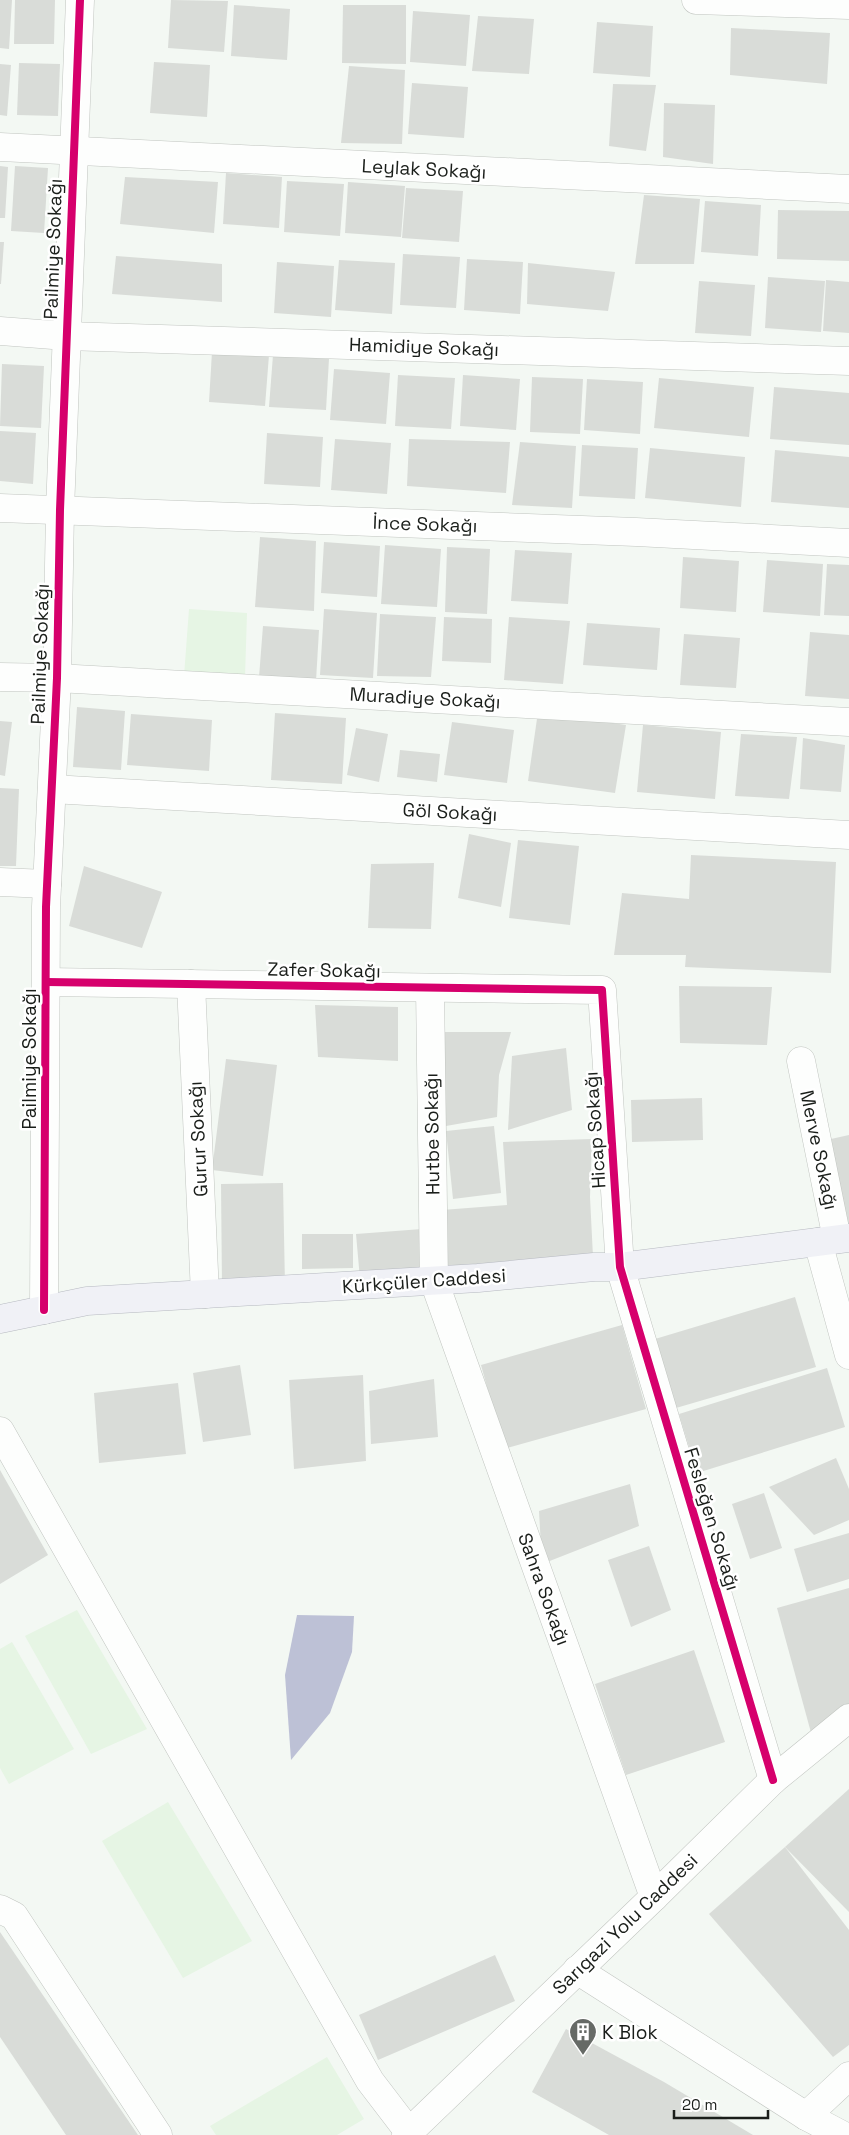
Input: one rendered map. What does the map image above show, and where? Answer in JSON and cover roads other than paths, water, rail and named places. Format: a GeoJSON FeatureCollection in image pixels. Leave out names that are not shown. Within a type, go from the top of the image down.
{"type":"FeatureCollection","features":[{"type":"Feature","properties":{"kind":"main road","name":"Kürkçüler Caddesi"},"geometry":{"type":"LineString","coordinates":[[0,1319],[87,1301],[434,1281],[594,1267],[620,1267],[835,1239]]}},
{"type":"Feature","properties":{"kind":"street","name":"Pailmiye Sokağı"},"geometry":{"type":"LineString","coordinates":[[44,1310],[48,884],[57,678],[66,336],[80,0]]}},
{"type":"Feature","properties":{"kind":"street"},"geometry":{"type":"LineString","coordinates":[[696,0],[849,5]]}},
{"type":"Feature","properties":{"kind":"street","name":"Leylak Sokağı"},"geometry":{"type":"LineString","coordinates":[[0,147],[849,189]]}},
{"type":"Feature","properties":{"kind":"street","name":"Hamidiye Sokağı"},"geometry":{"type":"LineString","coordinates":[[0,332],[66,336],[849,361]]}},
{"type":"Feature","properties":{"kind":"street","name":"İnce Sokağı"},"geometry":{"type":"LineString","coordinates":[[0,508],[849,542]]}},
{"type":"Feature","properties":{"kind":"street","name":"Muradiye Sokağı"},"geometry":{"type":"LineString","coordinates":[[0,677],[57,678],[849,722]]}},
{"type":"Feature","properties":{"kind":"street","name":"Göl Sokağı"},"geometry":{"type":"LineString","coordinates":[[52,789],[849,836]]}},
{"type":"Feature","properties":{"kind":"street"},"geometry":{"type":"LineString","coordinates":[[0,882],[48,884]]}},
{"type":"Feature","properties":{"kind":"street","name":"Zafer Sokağı"},"geometry":{"type":"LineString","coordinates":[[46,982],[602,990]]}},
{"type":"Feature","properties":{"kind":"street","name":"Gurur Sokağı"},"geometry":{"type":"LineString","coordinates":[[190,984],[205,1294]]}},
{"type":"Feature","properties":{"kind":"street","name":"Hutbe Sokağı"},"geometry":{"type":"LineString","coordinates":[[430,988],[434,1281]]}},
{"type":"Feature","properties":{"kind":"street","name":"Hicap Sokağı"},"geometry":{"type":"LineString","coordinates":[[602,990],[620,1267]]}},
{"type":"Feature","properties":{"kind":"street","name":"Merve Sokağı"},"geometry":{"type":"LineString","coordinates":[[801,1060],[835,1239],[849,1355]]}},
{"type":"Feature","properties":{"kind":"street","name":"Fesleğen Sokağı"},"geometry":{"type":"LineString","coordinates":[[620,1267],[773,1780]]}},
{"type":"Feature","properties":{"kind":"street","name":"Sahra Sokağı"},"geometry":{"type":"LineString","coordinates":[[434,1281],[654,1897]]}},
{"type":"Feature","properties":{"kind":"street"},"geometry":{"type":"LineString","coordinates":[[0,1430],[370,2081],[407,2133]]}},
{"type":"Feature","properties":{"kind":"street","name":"Sarıgazi Yolu Caddesi"},"geometry":{"type":"LineString","coordinates":[[407,2133],[654,1897],[773,1780],[849,1718]]}},
{"type":"Feature","properties":{"kind":"street"},"geometry":{"type":"LineString","coordinates":[[0,1910],[14,1916],[158,2135]]}},
{"type":"Feature","properties":{"kind":"street"},"geometry":{"type":"LineString","coordinates":[[577,1970],[806,2116],[842,2135]]}},
{"type":"Feature","properties":{"kind":"street"},"geometry":{"type":"LineString","coordinates":[[806,2116],[849,2076]]}},
{"type":"Feature","properties":{"kind":"water"},"geometry":{"type":"Polygon","coordinates":[[[297,1615],[354,1616],[352,1652],[330,1713],[291,1760],[285,1675],[297,1615]]]}},
{"type":"Feature","properties":{"kind":"place","name":"K Blok"},"geometry":{"type":"Point","coordinates":[583,2056]}}]}
